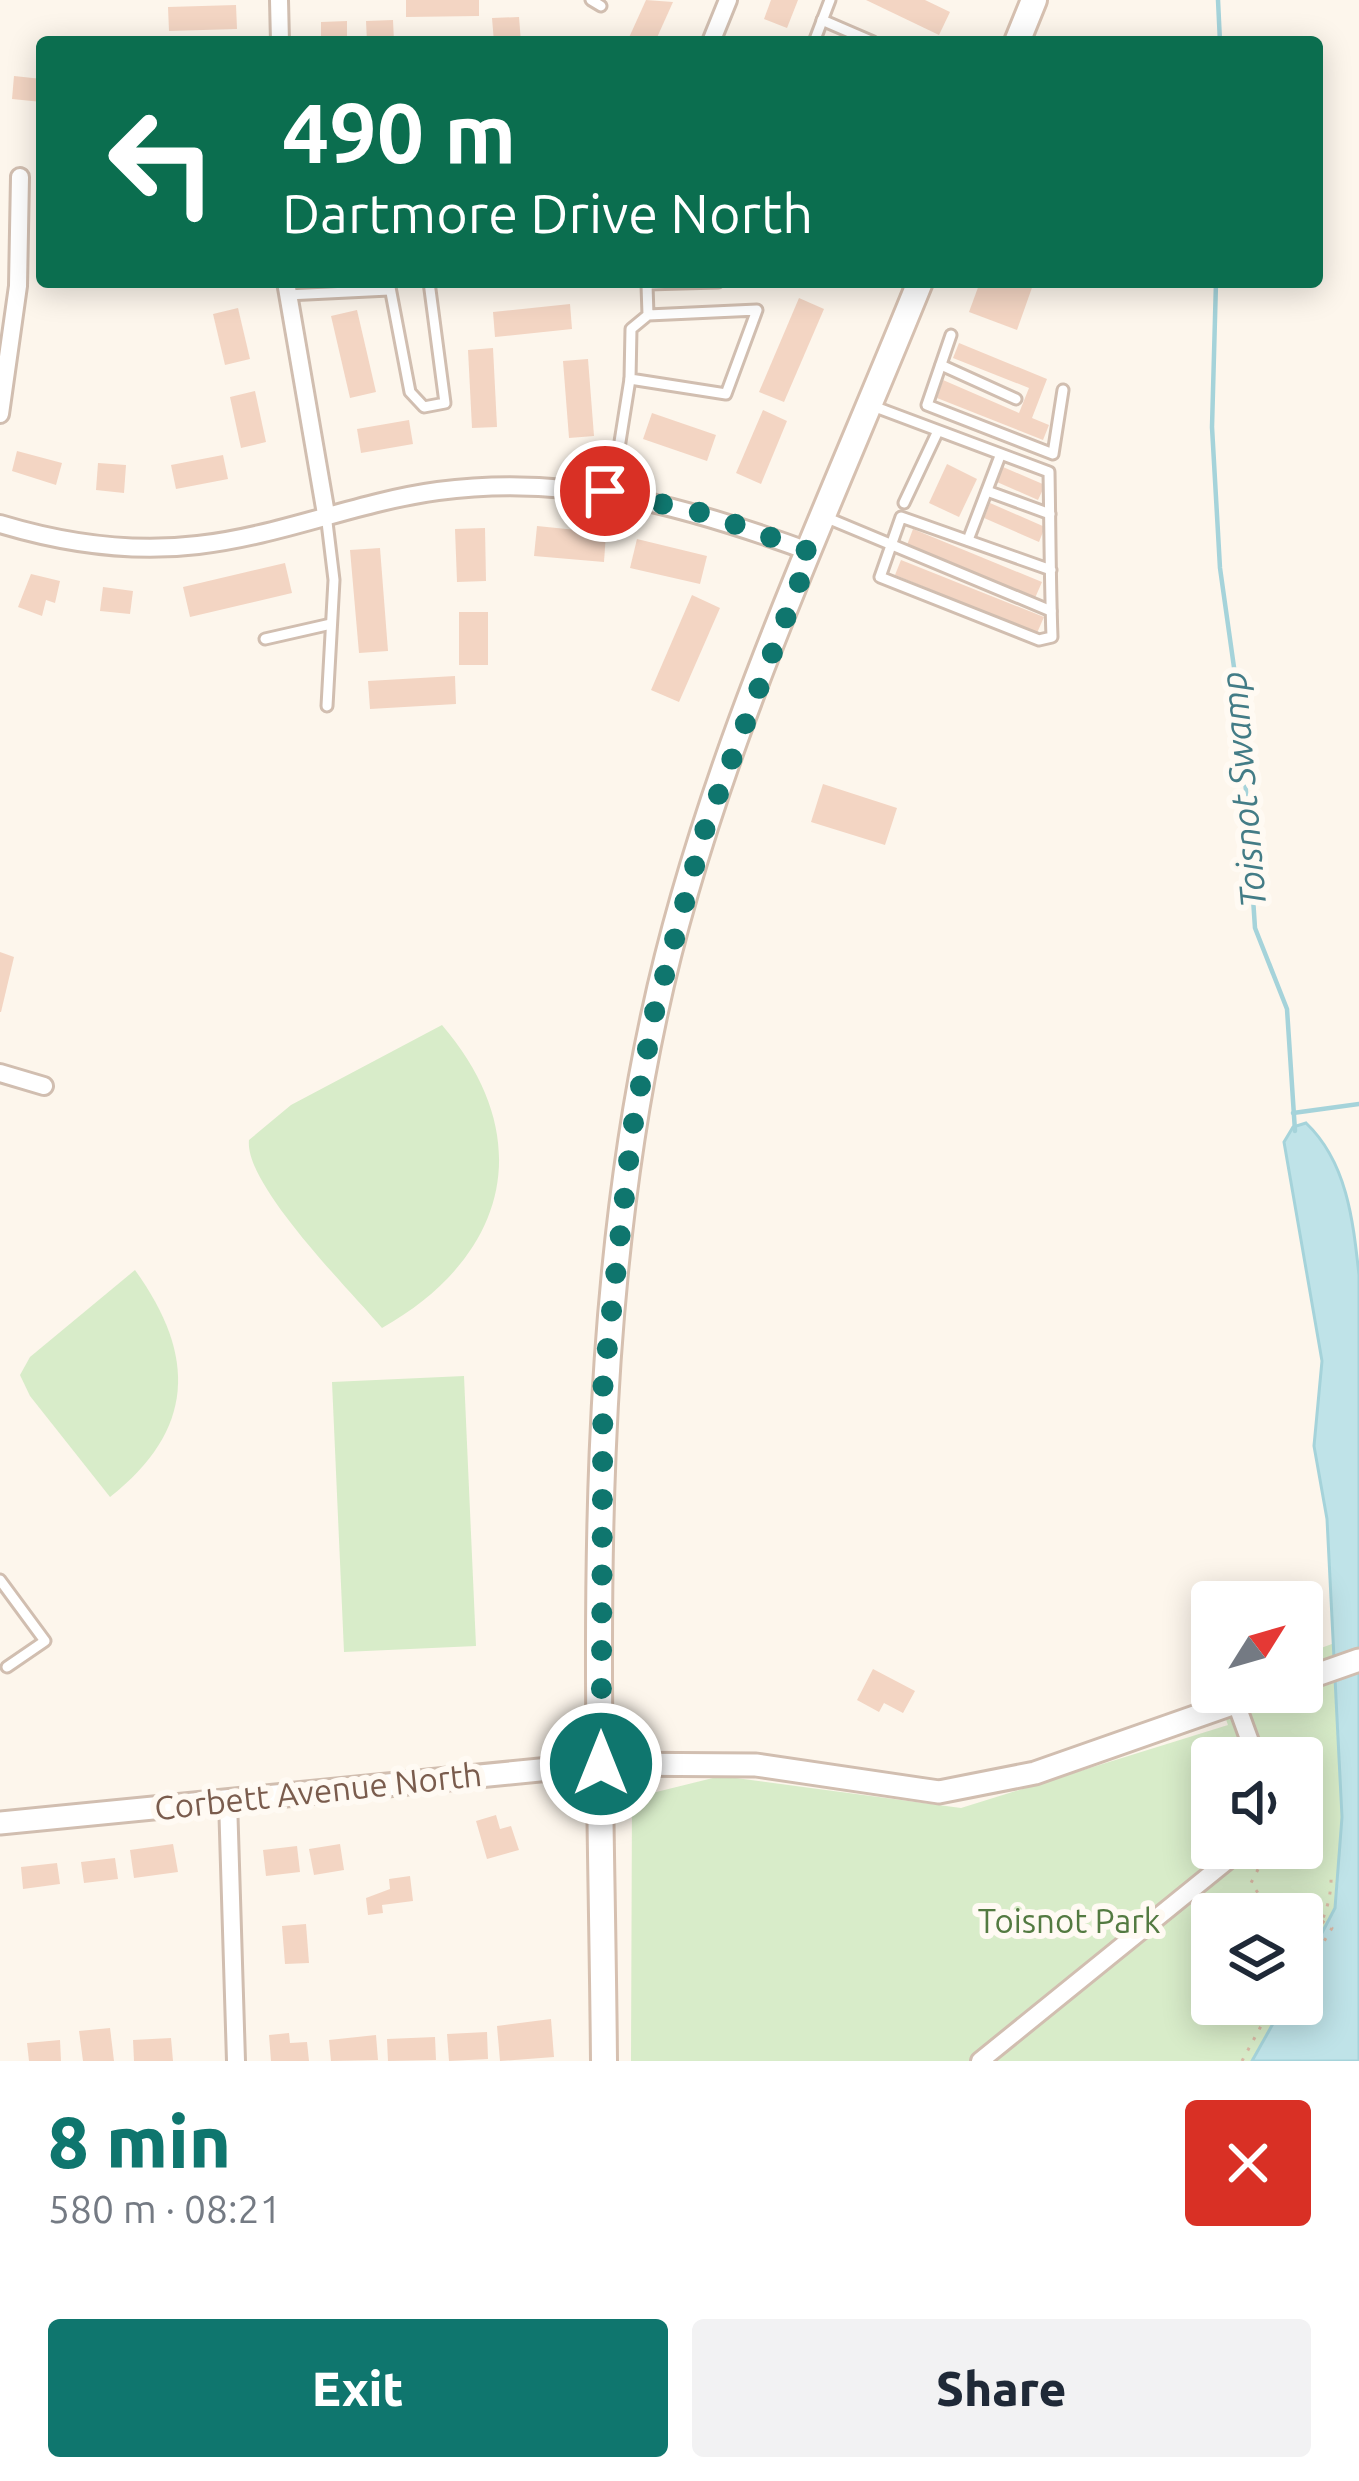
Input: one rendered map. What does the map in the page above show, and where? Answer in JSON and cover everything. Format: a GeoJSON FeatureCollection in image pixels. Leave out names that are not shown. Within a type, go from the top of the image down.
{"type":"FeatureCollection","features":[{"type":"Feature","properties":{"kind":"main road"},"geometry":{"type":"LineString","coordinates":[[1019,36],[1034,0]]}},
{"type":"Feature","properties":{"kind":"main road"},"geometry":{"type":"LineString","coordinates":[[604,2061],[603,1386],[632,1131],[654,1014],[704,832],[918,288]]}},
{"type":"Feature","properties":{"kind":"street"},"geometry":{"type":"LineString","coordinates":[[279,0],[280,36]]}},
{"type":"Feature","properties":{"kind":"street"},"geometry":{"type":"LineString","coordinates":[[713,36],[728,0]]}},
{"type":"Feature","properties":{"kind":"street"},"geometry":{"type":"LineString","coordinates":[[0,414],[18,286],[20,176]]}},
{"type":"Feature","properties":{"kind":"street"},"geometry":{"type":"LineString","coordinates":[[286,289],[326,514]]}},
{"type":"Feature","properties":{"kind":"street"},"geometry":{"type":"LineString","coordinates":[[0,524],[84,544],[198,545],[436,491],[501,485],[612,492],[707,514],[811,552]]}},
{"type":"Feature","properties":{"kind":"street"},"geometry":{"type":"LineString","coordinates":[[0,1073],[44,1086]]}},
{"type":"Feature","properties":{"kind":"street"},"geometry":{"type":"LineString","coordinates":[[1323,1672],[1359,1660]]}},
{"type":"Feature","properties":{"kind":"street","name":"Corbett Avenue North"},"geometry":{"type":"LineString","coordinates":[[0,1823],[601,1764],[756,1766],[939,1792],[1035,1773],[1205,1713]]}},
{"type":"Feature","properties":{"kind":"street"},"geometry":{"type":"LineString","coordinates":[[228,1800],[236,2061]]}},
{"type":"Feature","properties":{"kind":"street"},"geometry":{"type":"LineString","coordinates":[[980,2061],[1217,1869]]}},
{"type":"Feature","properties":{"kind":"lane"},"geometry":{"type":"LineString","coordinates":[[816,36],[830,0]]}},
{"type":"Feature","properties":{"kind":"lane"},"geometry":{"type":"LineString","coordinates":[[822,20],[860,36]]}},
{"type":"Feature","properties":{"kind":"lane"},"geometry":{"type":"LineString","coordinates":[[286,289],[320,288]]}},
{"type":"Feature","properties":{"kind":"lane"},"geometry":{"type":"LineString","coordinates":[[389,288],[410,392],[424,407],[445,403],[430,288]]}},
{"type":"Feature","properties":{"kind":"lane"},"geometry":{"type":"LineString","coordinates":[[647,288],[648,315]]}},
{"type":"Feature","properties":{"kind":"lane"},"geometry":{"type":"LineString","coordinates":[[612,492],[630,379],[631,329],[648,315],[757,310],[727,394],[630,379]]}},
{"type":"Feature","properties":{"kind":"lane"},"geometry":{"type":"LineString","coordinates":[[952,335],[927,404],[1053,454]]}},
{"type":"Feature","properties":{"kind":"lane"},"geometry":{"type":"LineString","coordinates":[[941,365],[1016,398]]}},
{"type":"Feature","properties":{"kind":"lane"},"geometry":{"type":"LineString","coordinates":[[1051,569],[901,517],[880,577],[1045,641],[1052,637],[1051,611],[1051,569],[1049,472],[1063,390]]}},
{"type":"Feature","properties":{"kind":"lane"},"geometry":{"type":"LineString","coordinates":[[870,405],[1049,472]]}},
{"type":"Feature","properties":{"kind":"lane"},"geometry":{"type":"LineString","coordinates":[[904,503],[937,433]]}},
{"type":"Feature","properties":{"kind":"lane"},"geometry":{"type":"LineString","coordinates":[[968,540],[1000,456]]}},
{"type":"Feature","properties":{"kind":"lane"},"geometry":{"type":"LineString","coordinates":[[987,491],[1050,514]]}},
{"type":"Feature","properties":{"kind":"lane"},"geometry":{"type":"LineString","coordinates":[[326,514],[334,580],[328,706]]}},
{"type":"Feature","properties":{"kind":"lane"},"geometry":{"type":"LineString","coordinates":[[825,518],[1051,611]]}},
{"type":"Feature","properties":{"kind":"lane"},"geometry":{"type":"LineString","coordinates":[[265,639],[331,624]]}},
{"type":"Feature","properties":{"kind":"lane"},"geometry":{"type":"LineString","coordinates":[[0,1580],[45,1641],[7,1667]]}},
{"type":"Feature","properties":{"kind":"path"},"geometry":{"type":"LineString","coordinates":[[1323,1919],[1332,1901],[1331,1873]]}},
{"type":"Feature","properties":{"kind":"path"},"geometry":{"type":"LineString","coordinates":[[1242,2061],[1262,2025]]}},
{"type":"Feature","properties":{"kind":"green space"},"geometry":{"type":"Polygon","coordinates":[[[442,1025],[472,1068],[491,1110],[499,1152],[496,1192],[482,1231],[458,1267],[425,1299],[382,1328],[281,1210],[252,1159],[249,1140],[291,1105],[442,1025]]]}},
{"type":"Feature","properties":{"kind":"green space"},"geometry":{"type":"Polygon","coordinates":[[[135,1270],[169,1332],[178,1391],[172,1418],[158,1445],[138,1472],[110,1497],[30,1396],[20,1375],[30,1357],[135,1270]]]}},
{"type":"Feature","properties":{"kind":"green space"},"geometry":{"type":"Polygon","coordinates":[[[464,1376],[476,1646],[344,1652],[332,1382],[464,1376]]]}},
{"type":"Feature","properties":{"kind":"green space","name":"Toisnot Park"},"geometry":{"type":"Polygon","coordinates":[[[1359,1634],[1359,2061],[631,2061],[632,1798],[721,1776],[961,1808],[1228,1725],[1224,1713],[1323,1713],[1323,1647],[1359,1634]]]}},
{"type":"Feature","properties":{"kind":"water"},"geometry":{"type":"Polygon","coordinates":[[[1306,1123],[1331,1155],[1350,1213],[1359,1275],[1359,2061],[1252,2061],[1272,2025],[1323,2025],[1323,1931],[1335,1908],[1342,1817],[1327,1519],[1314,1446],[1322,1361],[1284,1142],[1293,1127],[1306,1123]]]}},
{"type":"Feature","properties":{"kind":"building"},"geometry":{"type":"Polygon","coordinates":[[[406,0],[479,0],[479,16],[406,17],[406,0]]]}},
{"type":"Feature","properties":{"kind":"building"},"geometry":{"type":"Polygon","coordinates":[[[646,0],[673,2],[658,36],[630,36],[646,0]]]}},
{"type":"Feature","properties":{"kind":"building"},"geometry":{"type":"Polygon","coordinates":[[[771,0],[798,0],[787,28],[764,19],[771,0]]]}},
{"type":"Feature","properties":{"kind":"building"},"geometry":{"type":"Polygon","coordinates":[[[866,0],[925,0],[950,12],[939,35],[866,0]]]}},
{"type":"Feature","properties":{"kind":"building"},"geometry":{"type":"Polygon","coordinates":[[[236,5],[237,29],[169,31],[168,7],[236,5]]]}},
{"type":"Feature","properties":{"kind":"building"},"geometry":{"type":"Polygon","coordinates":[[[519,17],[521,36],[494,36],[492,18],[519,17]]]}},
{"type":"Feature","properties":{"kind":"building"},"geometry":{"type":"Polygon","coordinates":[[[393,20],[394,36],[367,36],[366,21],[393,20]]]}},
{"type":"Feature","properties":{"kind":"building"},"geometry":{"type":"Polygon","coordinates":[[[347,21],[347,36],[321,36],[321,22],[347,21]]]}},
{"type":"Feature","properties":{"kind":"building"},"geometry":{"type":"Polygon","coordinates":[[[14,76],[36,78],[36,101],[12,99],[14,76]]]}},
{"type":"Feature","properties":{"kind":"building"},"geometry":{"type":"Polygon","coordinates":[[[978,288],[1032,288],[1017,330],[969,312],[978,288]]]}},
{"type":"Feature","properties":{"kind":"building"},"geometry":{"type":"Polygon","coordinates":[[[799,298],[824,309],[784,402],[759,392],[799,298]]]}},
{"type":"Feature","properties":{"kind":"building"},"geometry":{"type":"Polygon","coordinates":[[[570,304],[572,329],[495,337],[493,312],[570,304]]]}},
{"type":"Feature","properties":{"kind":"building"},"geometry":{"type":"Polygon","coordinates":[[[238,308],[250,359],[225,365],[213,314],[238,308]]]}},
{"type":"Feature","properties":{"kind":"building"},"geometry":{"type":"Polygon","coordinates":[[[357,310],[376,392],[350,398],[331,316],[357,310]]]}},
{"type":"Feature","properties":{"kind":"building"},"geometry":{"type":"Polygon","coordinates":[[[959,343],[1047,379],[1032,418],[1049,425],[1043,440],[937,398],[943,380],[1019,413],[1029,388],[953,358],[959,343]]]}},
{"type":"Feature","properties":{"kind":"building"},"geometry":{"type":"Polygon","coordinates":[[[493,348],[497,427],[472,428],[468,350],[493,348]]]}},
{"type":"Feature","properties":{"kind":"building"},"geometry":{"type":"Polygon","coordinates":[[[588,359],[594,436],[569,438],[563,361],[588,359]]]}},
{"type":"Feature","properties":{"kind":"building"},"geometry":{"type":"Polygon","coordinates":[[[255,391],[266,442],[241,448],[230,397],[255,391]]]}},
{"type":"Feature","properties":{"kind":"building"},"geometry":{"type":"Polygon","coordinates":[[[763,410],[787,421],[761,484],[736,473],[763,410]]]}},
{"type":"Feature","properties":{"kind":"building"},"geometry":{"type":"Polygon","coordinates":[[[652,413],[716,435],[707,461],[643,439],[652,413]]]}},
{"type":"Feature","properties":{"kind":"building"},"geometry":{"type":"Polygon","coordinates":[[[409,420],[413,444],[361,453],[357,429],[409,420]]]}},
{"type":"Feature","properties":{"kind":"building"},"geometry":{"type":"Polygon","coordinates":[[[17,451],[62,463],[56,485],[12,471],[17,451]]]}},
{"type":"Feature","properties":{"kind":"building"},"geometry":{"type":"Polygon","coordinates":[[[223,455],[228,479],[176,489],[171,465],[223,455]]]}},
{"type":"Feature","properties":{"kind":"building"},"geometry":{"type":"Polygon","coordinates":[[[98,463],[126,465],[124,493],[96,490],[98,463]]]}},
{"type":"Feature","properties":{"kind":"building"},"geometry":{"type":"Polygon","coordinates":[[[947,464],[977,479],[959,517],[929,503],[947,464]]]}},
{"type":"Feature","properties":{"kind":"building"},"geometry":{"type":"Polygon","coordinates":[[[1003,467],[1045,485],[1038,500],[997,482],[1003,467]]]}},
{"type":"Feature","properties":{"kind":"building"},"geometry":{"type":"Polygon","coordinates":[[[990,503],[1045,527],[1039,542],[984,518],[990,503]]]}},
{"type":"Feature","properties":{"kind":"building"},"geometry":{"type":"Polygon","coordinates":[[[537,526],[606,533],[604,562],[534,556],[537,526]]]}},
{"type":"Feature","properties":{"kind":"building"},"geometry":{"type":"Polygon","coordinates":[[[485,528],[486,581],[457,582],[455,529],[485,528]]]}},
{"type":"Feature","properties":{"kind":"building"},"geometry":{"type":"Polygon","coordinates":[[[913,529],[1042,582],[1035,598],[907,545],[913,529]]]}},
{"type":"Feature","properties":{"kind":"building"},"geometry":{"type":"Polygon","coordinates":[[[637,539],[707,556],[700,584],[630,568],[637,539]]]}},
{"type":"Feature","properties":{"kind":"building"},"geometry":{"type":"Polygon","coordinates":[[[380,548],[388,651],[359,653],[350,550],[380,548]]]}},
{"type":"Feature","properties":{"kind":"building"},"geometry":{"type":"Polygon","coordinates":[[[901,560],[1044,617],[1037,633],[895,575],[901,560]]]}},
{"type":"Feature","properties":{"kind":"building"},"geometry":{"type":"Polygon","coordinates":[[[285,563],[292,593],[190,617],[183,587],[285,563]]]}},
{"type":"Feature","properties":{"kind":"building"},"geometry":{"type":"Polygon","coordinates":[[[31,574],[60,581],[55,603],[46,600],[42,616],[18,607],[31,574]]]}},
{"type":"Feature","properties":{"kind":"building"},"geometry":{"type":"Polygon","coordinates":[[[103,587],[133,591],[130,614],[100,611],[103,587]]]}},
{"type":"Feature","properties":{"kind":"building"},"geometry":{"type":"Polygon","coordinates":[[[692,595],[720,608],[679,702],[651,690],[692,595]]]}},
{"type":"Feature","properties":{"kind":"building"},"geometry":{"type":"Polygon","coordinates":[[[459,612],[488,612],[488,665],[459,665],[459,612]]]}},
{"type":"Feature","properties":{"kind":"building"},"geometry":{"type":"Polygon","coordinates":[[[455,676],[456,704],[370,709],[368,681],[455,676]]]}},
{"type":"Feature","properties":{"kind":"building"},"geometry":{"type":"Polygon","coordinates":[[[823,784],[897,808],[885,845],[811,822],[823,784]]]}},
{"type":"Feature","properties":{"kind":"building"},"geometry":{"type":"Polygon","coordinates":[[[0,952],[14,957],[1,1012],[0,1012],[0,952]]]}},
{"type":"Feature","properties":{"kind":"building"},"geometry":{"type":"Polygon","coordinates":[[[873,1669],[915,1691],[903,1713],[884,1703],[879,1712],[857,1700],[873,1669]]]}},
{"type":"Feature","properties":{"kind":"building"},"geometry":{"type":"Polygon","coordinates":[[[496,1815],[500,1829],[511,1826],[519,1850],[487,1859],[476,1821],[496,1815]]]}},
{"type":"Feature","properties":{"kind":"building"},"geometry":{"type":"Polygon","coordinates":[[[173,1844],[178,1872],[134,1878],[130,1850],[173,1844]]]}},
{"type":"Feature","properties":{"kind":"building"},"geometry":{"type":"Polygon","coordinates":[[[340,1844],[344,1870],[314,1875],[309,1849],[340,1844]]]}},
{"type":"Feature","properties":{"kind":"building"},"geometry":{"type":"Polygon","coordinates":[[[297,1846],[300,1872],[266,1876],[263,1850],[297,1846]]]}},
{"type":"Feature","properties":{"kind":"building"},"geometry":{"type":"Polygon","coordinates":[[[115,1858],[118,1879],[84,1883],[81,1862],[115,1858]]]}},
{"type":"Feature","properties":{"kind":"building"},"geometry":{"type":"Polygon","coordinates":[[[57,1863],[60,1884],[23,1889],[21,1867],[57,1863]]]}},
{"type":"Feature","properties":{"kind":"building"},"geometry":{"type":"Polygon","coordinates":[[[410,1876],[413,1901],[382,1905],[383,1913],[368,1915],[366,1898],[390,1889],[389,1879],[410,1876]]]}},
{"type":"Feature","properties":{"kind":"building"},"geometry":{"type":"Polygon","coordinates":[[[306,1924],[309,1963],[285,1964],[282,1926],[306,1924]]]}},
{"type":"Feature","properties":{"kind":"building"},"geometry":{"type":"Polygon","coordinates":[[[551,2019],[554,2057],[500,2061],[497,2026],[551,2019]]]}},
{"type":"Feature","properties":{"kind":"building"},"geometry":{"type":"Polygon","coordinates":[[[110,2028],[114,2061],[83,2061],[79,2031],[110,2028]]]}},
{"type":"Feature","properties":{"kind":"building"},"geometry":{"type":"Polygon","coordinates":[[[487,2032],[488,2059],[449,2061],[447,2034],[487,2032]]]}},
{"type":"Feature","properties":{"kind":"building"},"geometry":{"type":"Polygon","coordinates":[[[289,2033],[290,2043],[307,2042],[309,2061],[271,2061],[269,2035],[289,2033]]]}},
{"type":"Feature","properties":{"kind":"building"},"geometry":{"type":"Polygon","coordinates":[[[376,2035],[378,2060],[331,2061],[329,2040],[376,2035]]]}},
{"type":"Feature","properties":{"kind":"building"},"geometry":{"type":"Polygon","coordinates":[[[435,2037],[436,2060],[388,2061],[387,2039],[435,2037]]]}},
{"type":"Feature","properties":{"kind":"building"},"geometry":{"type":"Polygon","coordinates":[[[171,2038],[173,2061],[134,2061],[133,2040],[171,2038]]]}},
{"type":"Feature","properties":{"kind":"building"},"geometry":{"type":"Polygon","coordinates":[[[60,2040],[61,2061],[29,2061],[27,2043],[60,2040]]]}},
{"type":"Feature","properties":{"kind":"waterway","name":"Toisnot Swamp"},"geometry":{"type":"LineString","coordinates":[[1218,0],[1220,36]]}},
{"type":"Feature","properties":{"kind":"waterway","name":"Toisnot Swamp"},"geometry":{"type":"LineString","coordinates":[[1216,288],[1212,427],[1220,568],[1241,717],[1255,928],[1287,1009],[1295,1131]]}},
{"type":"Feature","properties":{"kind":"waterway"},"geometry":{"type":"LineString","coordinates":[[1293,1113],[1359,1104]]}},
{"type":"Feature","properties":{"kind":"route"},"geometry":{"type":"LineString","coordinates":[[601,1764],[603,1386],[632,1131],[654,1014],[704,832],[730,753],[811,552],[707,514],[605,491]]}}]}
